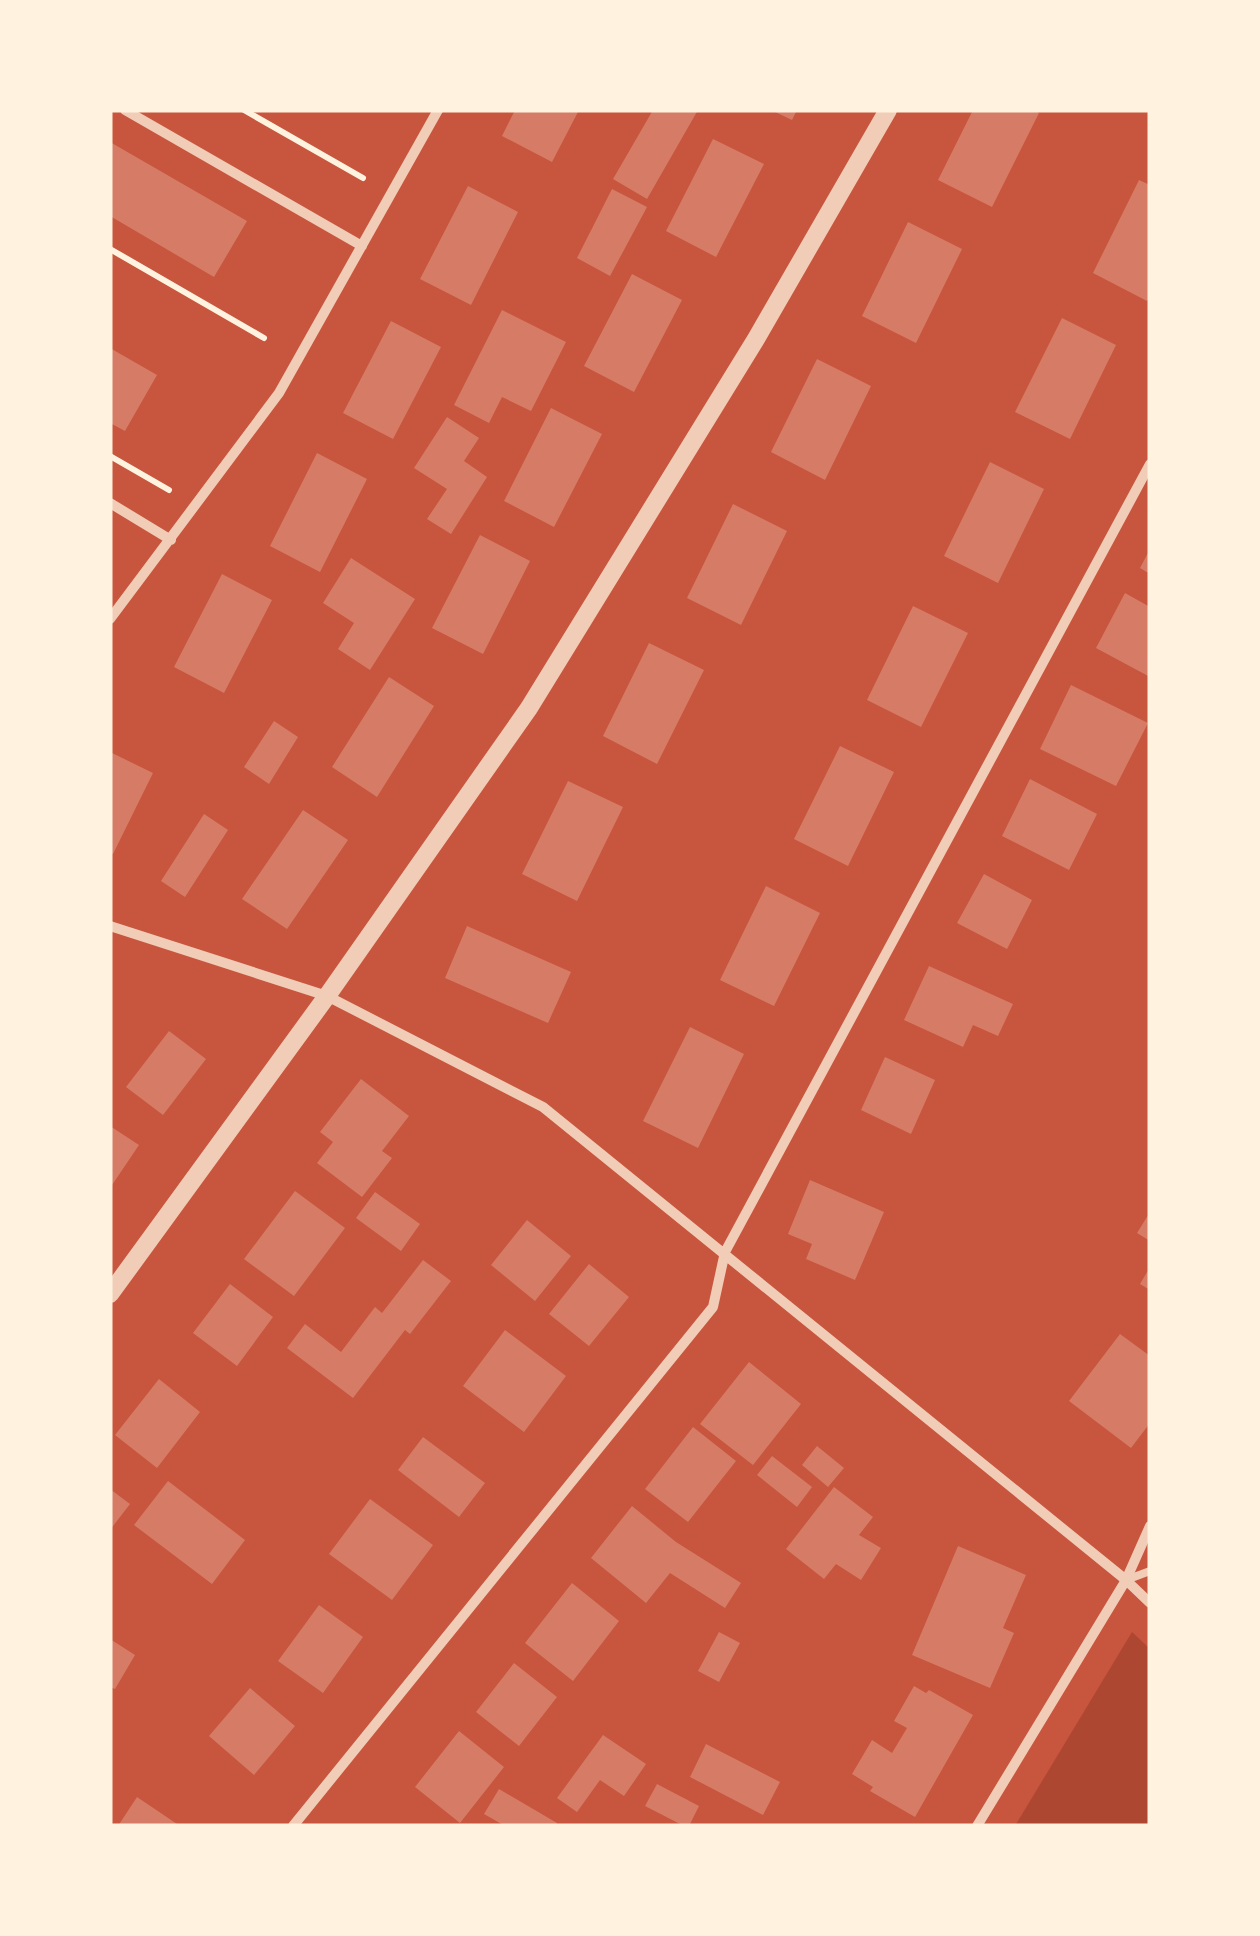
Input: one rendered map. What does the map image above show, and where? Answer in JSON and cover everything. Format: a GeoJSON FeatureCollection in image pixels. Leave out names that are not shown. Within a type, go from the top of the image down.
{"type":"FeatureCollection","features":[{"type":"Feature","properties":{"kind":"street"},"geometry":{"type":"LineString","coordinates":[[124,110],[362,246]]}},
{"type":"Feature","properties":{"kind":"street"},"geometry":{"type":"LineString","coordinates":[[110,619],[280,393],[438,110]]}},
{"type":"Feature","properties":{"kind":"street"},"geometry":{"type":"LineString","coordinates":[[110,1294],[327,996],[529,708],[756,339],[888,110]]}},
{"type":"Feature","properties":{"kind":"street"},"geometry":{"type":"LineString","coordinates":[[293,1826],[713,1307],[725,1252],[1150,464]]}},
{"type":"Feature","properties":{"kind":"street"},"geometry":{"type":"LineString","coordinates":[[110,503],[171,540]]}},
{"type":"Feature","properties":{"kind":"street"},"geometry":{"type":"LineString","coordinates":[[110,926],[327,996],[543,1107],[1150,1603]]}},
{"type":"Feature","properties":{"kind":"street"},"geometry":{"type":"LineString","coordinates":[[977,1826],[1126,1580],[1150,1526]]}},
{"type":"Feature","properties":{"kind":"lane"},"geometry":{"type":"LineString","coordinates":[[1126,1580],[1150,1571]]}},
{"type":"Feature","properties":{"kind":"path"},"geometry":{"type":"LineString","coordinates":[[244,110],[363,178]]}},
{"type":"Feature","properties":{"kind":"path"},"geometry":{"type":"LineString","coordinates":[[110,249],[264,338]]}},
{"type":"Feature","properties":{"kind":"path"},"geometry":{"type":"LineString","coordinates":[[110,456],[169,490]]}},
{"type":"Feature","properties":{"kind":"shaded area"},"geometry":{"type":"Polygon","coordinates":[[[1132,1632],[1150,1649],[1150,1826],[1015,1826],[1132,1632]]]}},
{"type":"Feature","properties":{"kind":"building"},"geometry":{"type":"Polygon","coordinates":[[[515,110],[579,110],[552,162],[502,136],[515,110]]]}},
{"type":"Feature","properties":{"kind":"building"},"geometry":{"type":"Polygon","coordinates":[[[653,110],[698,110],[647,199],[613,179],[653,110]]]}},
{"type":"Feature","properties":{"kind":"building"},"geometry":{"type":"Polygon","coordinates":[[[771,110],[797,110],[792,120],[771,110]]]}},
{"type":"Feature","properties":{"kind":"building"},"geometry":{"type":"Polygon","coordinates":[[[973,110],[1039,113],[992,207],[938,180],[973,110]]]}},
{"type":"Feature","properties":{"kind":"building"},"geometry":{"type":"Polygon","coordinates":[[[713,139],[764,164],[716,257],[666,231],[713,139]]]}},
{"type":"Feature","properties":{"kind":"building"},"geometry":{"type":"Polygon","coordinates":[[[110,142],[247,221],[214,277],[110,216],[110,142]]]}},
{"type":"Feature","properties":{"kind":"building"},"geometry":{"type":"Polygon","coordinates":[[[1139,180],[1150,185],[1147,301],[1093,273],[1139,180]]]}},
{"type":"Feature","properties":{"kind":"building"},"geometry":{"type":"Polygon","coordinates":[[[468,186],[518,212],[471,305],[420,279],[468,186]]]}},
{"type":"Feature","properties":{"kind":"building"},"geometry":{"type":"Polygon","coordinates":[[[612,189],[647,207],[610,276],[577,258],[612,189]]]}},
{"type":"Feature","properties":{"kind":"building"},"geometry":{"type":"Polygon","coordinates":[[[908,222],[962,249],[916,343],[862,316],[908,222]]]}},
{"type":"Feature","properties":{"kind":"building"},"geometry":{"type":"Polygon","coordinates":[[[632,274],[682,300],[634,392],[584,366],[632,274]]]}},
{"type":"Feature","properties":{"kind":"building"},"geometry":{"type":"Polygon","coordinates":[[[502,310],[566,342],[531,411],[502,397],[489,423],[454,405],[502,310]]]}},
{"type":"Feature","properties":{"kind":"building"},"geometry":{"type":"Polygon","coordinates":[[[1062,318],[1116,345],[1070,439],[1015,412],[1062,318]]]}},
{"type":"Feature","properties":{"kind":"building"},"geometry":{"type":"Polygon","coordinates":[[[391,321],[441,347],[393,439],[343,413],[391,321]]]}},
{"type":"Feature","properties":{"kind":"building"},"geometry":{"type":"Polygon","coordinates":[[[110,348],[157,375],[125,431],[110,423],[110,348]]]}},
{"type":"Feature","properties":{"kind":"building"},"geometry":{"type":"Polygon","coordinates":[[[817,359],[871,386],[825,480],[771,452],[817,359]]]}},
{"type":"Feature","properties":{"kind":"building"},"geometry":{"type":"Polygon","coordinates":[[[551,408],[602,434],[554,527],[504,501],[551,408]]]}},
{"type":"Feature","properties":{"kind":"building"},"geometry":{"type":"Polygon","coordinates":[[[447,417],[479,438],[464,461],[487,477],[451,534],[427,519],[447,489],[414,468],[447,417]]]}},
{"type":"Feature","properties":{"kind":"building"},"geometry":{"type":"Polygon","coordinates":[[[317,453],[367,479],[320,572],[270,546],[317,453]]]}},
{"type":"Feature","properties":{"kind":"building"},"geometry":{"type":"Polygon","coordinates":[[[990,462],[1044,489],[998,583],[944,556],[990,462]]]}},
{"type":"Feature","properties":{"kind":"building"},"geometry":{"type":"Polygon","coordinates":[[[733,504],[787,531],[741,625],[687,598],[733,504]]]}},
{"type":"Feature","properties":{"kind":"building"},"geometry":{"type":"Polygon","coordinates":[[[480,535],[530,561],[483,654],[432,628],[480,535]]]}},
{"type":"Feature","properties":{"kind":"building"},"geometry":{"type":"Polygon","coordinates":[[[1150,549],[1150,574],[1140,568],[1150,549]]]}},
{"type":"Feature","properties":{"kind":"building"},"geometry":{"type":"Polygon","coordinates":[[[351,558],[415,599],[370,670],[338,649],[354,623],[323,603],[351,558]]]}},
{"type":"Feature","properties":{"kind":"building"},"geometry":{"type":"Polygon","coordinates":[[[222,574],[272,600],[224,693],[174,667],[222,574]]]}},
{"type":"Feature","properties":{"kind":"building"},"geometry":{"type":"Polygon","coordinates":[[[1125,593],[1150,607],[1150,677],[1096,648],[1125,593]]]}},
{"type":"Feature","properties":{"kind":"building"},"geometry":{"type":"Polygon","coordinates":[[[913,606],[968,633],[921,727],[867,700],[913,606]]]}},
{"type":"Feature","properties":{"kind":"building"},"geometry":{"type":"Polygon","coordinates":[[[649,643],[704,670],[657,764],[603,736],[649,643]]]}},
{"type":"Feature","properties":{"kind":"building"},"geometry":{"type":"Polygon","coordinates":[[[389,677],[434,706],[377,797],[332,767],[389,677]]]}},
{"type":"Feature","properties":{"kind":"building"},"geometry":{"type":"Polygon","coordinates":[[[1071,685],[1148,723],[1116,786],[1040,749],[1071,685]]]}},
{"type":"Feature","properties":{"kind":"building"},"geometry":{"type":"Polygon","coordinates":[[[274,721],[298,737],[269,784],[244,767],[274,721]]]}},
{"type":"Feature","properties":{"kind":"building"},"geometry":{"type":"Polygon","coordinates":[[[840,746],[894,772],[848,866],[794,839],[840,746]]]}},
{"type":"Feature","properties":{"kind":"building"},"geometry":{"type":"Polygon","coordinates":[[[110,752],[153,773],[113,854],[110,853],[110,752]]]}},
{"type":"Feature","properties":{"kind":"building"},"geometry":{"type":"Polygon","coordinates":[[[1030,779],[1097,814],[1069,870],[1002,836],[1030,779]]]}},
{"type":"Feature","properties":{"kind":"building"},"geometry":{"type":"Polygon","coordinates":[[[568,781],[623,807],[577,901],[522,874],[568,781]]]}},
{"type":"Feature","properties":{"kind":"building"},"geometry":{"type":"Polygon","coordinates":[[[303,810],[348,840],[287,929],[242,899],[303,810]]]}},
{"type":"Feature","properties":{"kind":"building"},"geometry":{"type":"Polygon","coordinates":[[[204,814],[228,830],[185,897],[161,881],[204,814]]]}},
{"type":"Feature","properties":{"kind":"building"},"geometry":{"type":"Polygon","coordinates":[[[984,874],[1032,900],[1007,949],[957,923],[984,874]]]}},
{"type":"Feature","properties":{"kind":"building"},"geometry":{"type":"Polygon","coordinates":[[[766,886],[820,913],[774,1006],[720,980],[766,886]]]}},
{"type":"Feature","properties":{"kind":"building"},"geometry":{"type":"Polygon","coordinates":[[[467,926],[571,972],[548,1023],[445,978],[467,926]]]}},
{"type":"Feature","properties":{"kind":"building"},"geometry":{"type":"Polygon","coordinates":[[[929,966],[1013,1004],[998,1036],[973,1025],[963,1047],[904,1020],[929,966]]]}},
{"type":"Feature","properties":{"kind":"building"},"geometry":{"type":"Polygon","coordinates":[[[690,1027],[744,1054],[698,1148],[643,1121],[690,1027]]]}},
{"type":"Feature","properties":{"kind":"building"},"geometry":{"type":"Polygon","coordinates":[[[169,1031],[206,1059],[163,1115],[126,1087],[169,1031]]]}},
{"type":"Feature","properties":{"kind":"building"},"geometry":{"type":"Polygon","coordinates":[[[885,1057],[935,1080],[911,1134],[861,1110],[885,1057]]]}},
{"type":"Feature","properties":{"kind":"building"},"geometry":{"type":"Polygon","coordinates":[[[361,1079],[409,1116],[382,1151],[392,1158],[362,1197],[317,1163],[333,1142],[320,1132],[361,1079]]]}},
{"type":"Feature","properties":{"kind":"building"},"geometry":{"type":"Polygon","coordinates":[[[110,1126],[139,1145],[110,1188],[110,1126]]]}},
{"type":"Feature","properties":{"kind":"building"},"geometry":{"type":"Polygon","coordinates":[[[810,1180],[884,1212],[855,1280],[806,1259],[812,1244],[788,1234],[810,1180]]]}},
{"type":"Feature","properties":{"kind":"building"},"geometry":{"type":"Polygon","coordinates":[[[295,1191],[345,1228],[294,1296],[244,1259],[295,1191]]]}},
{"type":"Feature","properties":{"kind":"building"},"geometry":{"type":"Polygon","coordinates":[[[375,1192],[420,1224],[401,1251],[356,1218],[375,1192]]]}},
{"type":"Feature","properties":{"kind":"building"},"geometry":{"type":"Polygon","coordinates":[[[1150,1212],[1150,1241],[1137,1233],[1150,1212]]]}},
{"type":"Feature","properties":{"kind":"building"},"geometry":{"type":"Polygon","coordinates":[[[527,1220],[571,1256],[535,1301],[491,1265],[527,1220]]]}},
{"type":"Feature","properties":{"kind":"building"},"geometry":{"type":"Polygon","coordinates":[[[423,1260],[451,1281],[410,1334],[405,1330],[353,1398],[287,1348],[305,1324],[341,1352],[375,1307],[382,1313],[423,1260]]]}},
{"type":"Feature","properties":{"kind":"building"},"geometry":{"type":"Polygon","coordinates":[[[589,1264],[629,1297],[589,1346],[549,1314],[589,1264]]]}},
{"type":"Feature","properties":{"kind":"building"},"geometry":{"type":"Polygon","coordinates":[[[1150,1267],[1150,1290],[1140,1284],[1150,1267]]]}},
{"type":"Feature","properties":{"kind":"building"},"geometry":{"type":"Polygon","coordinates":[[[230,1284],[273,1317],[237,1366],[193,1333],[230,1284]]]}},
{"type":"Feature","properties":{"kind":"building"},"geometry":{"type":"Polygon","coordinates":[[[505,1330],[566,1376],[524,1432],[463,1386],[505,1330]]]}},
{"type":"Feature","properties":{"kind":"building"},"geometry":{"type":"Polygon","coordinates":[[[1120,1334],[1150,1356],[1150,1423],[1131,1448],[1069,1401],[1120,1334]]]}},
{"type":"Feature","properties":{"kind":"building"},"geometry":{"type":"Polygon","coordinates":[[[749,1362],[801,1404],[753,1465],[700,1424],[749,1362]]]}},
{"type":"Feature","properties":{"kind":"building"},"geometry":{"type":"Polygon","coordinates":[[[159,1379],[200,1412],[157,1468],[115,1435],[159,1379]]]}},
{"type":"Feature","properties":{"kind":"building"},"geometry":{"type":"Polygon","coordinates":[[[693,1427],[736,1461],[688,1522],[645,1489],[693,1427]]]}},
{"type":"Feature","properties":{"kind":"building"},"geometry":{"type":"Polygon","coordinates":[[[423,1437],[485,1483],[459,1517],[398,1470],[423,1437]]]}},
{"type":"Feature","properties":{"kind":"building"},"geometry":{"type":"Polygon","coordinates":[[[817,1446],[844,1468],[828,1487],[802,1465],[817,1446]]]}},
{"type":"Feature","properties":{"kind":"building"},"geometry":{"type":"Polygon","coordinates":[[[772,1456],[812,1487],[797,1507],[757,1475],[772,1456]]]}},
{"type":"Feature","properties":{"kind":"building"},"geometry":{"type":"Polygon","coordinates":[[[168,1481],[245,1540],[212,1584],[134,1525],[168,1481]]]}},
{"type":"Feature","properties":{"kind":"building"},"geometry":{"type":"Polygon","coordinates":[[[834,1487],[873,1517],[859,1535],[881,1548],[861,1580],[836,1564],[824,1579],[786,1549],[834,1487]]]}},
{"type":"Feature","properties":{"kind":"building"},"geometry":{"type":"Polygon","coordinates":[[[110,1489],[130,1504],[110,1530],[110,1489]]]}},
{"type":"Feature","properties":{"kind":"building"},"geometry":{"type":"Polygon","coordinates":[[[370,1499],[433,1545],[392,1600],[329,1554],[370,1499]]]}},
{"type":"Feature","properties":{"kind":"building"},"geometry":{"type":"Polygon","coordinates":[[[632,1506],[676,1542],[741,1583],[725,1608],[670,1573],[646,1603],[591,1558],[632,1506]]]}},
{"type":"Feature","properties":{"kind":"building"},"geometry":{"type":"Polygon","coordinates":[[[958,1546],[1026,1575],[1003,1628],[1014,1633],[990,1688],[912,1655],[958,1546]]]}},
{"type":"Feature","properties":{"kind":"building"},"geometry":{"type":"Polygon","coordinates":[[[572,1583],[619,1621],[573,1681],[525,1643],[572,1583]]]}},
{"type":"Feature","properties":{"kind":"building"},"geometry":{"type":"Polygon","coordinates":[[[319,1605],[363,1637],[323,1693],[278,1661],[319,1605]]]}},
{"type":"Feature","properties":{"kind":"building"},"geometry":{"type":"Polygon","coordinates":[[[719,1632],[740,1643],[719,1682],[698,1671],[719,1632]]]}},
{"type":"Feature","properties":{"kind":"building"},"geometry":{"type":"Polygon","coordinates":[[[110,1639],[135,1655],[115,1689],[110,1687],[110,1639]]]}},
{"type":"Feature","properties":{"kind":"building"},"geometry":{"type":"Polygon","coordinates":[[[514,1663],[557,1697],[519,1746],[476,1712],[514,1663]]]}},
{"type":"Feature","properties":{"kind":"building"},"geometry":{"type":"Polygon","coordinates":[[[914,1686],[926,1693],[929,1690],[973,1715],[915,1817],[870,1791],[873,1787],[852,1774],[872,1740],[892,1753],[907,1728],[894,1721],[914,1686]]]}},
{"type":"Feature","properties":{"kind":"building"},"geometry":{"type":"Polygon","coordinates":[[[250,1688],[295,1726],[254,1775],[209,1736],[250,1688]]]}},
{"type":"Feature","properties":{"kind":"building"},"geometry":{"type":"Polygon","coordinates":[[[459,1731],[504,1767],[460,1823],[415,1787],[459,1731]]]}},
{"type":"Feature","properties":{"kind":"building"},"geometry":{"type":"Polygon","coordinates":[[[603,1735],[646,1764],[624,1796],[600,1780],[577,1812],[557,1798],[603,1735]]]}},
{"type":"Feature","properties":{"kind":"building"},"geometry":{"type":"Polygon","coordinates":[[[706,1744],[780,1782],[763,1815],[690,1777],[706,1744]]]}},
{"type":"Feature","properties":{"kind":"building"},"geometry":{"type":"Polygon","coordinates":[[[657,1784],[699,1806],[689,1826],[645,1806],[657,1784]]]}},
{"type":"Feature","properties":{"kind":"building"},"geometry":{"type":"Polygon","coordinates":[[[499,1789],[557,1823],[556,1826],[505,1826],[484,1814],[499,1789]]]}},
{"type":"Feature","properties":{"kind":"building"},"geometry":{"type":"Polygon","coordinates":[[[137,1797],[180,1826],[118,1826],[137,1797]]]}}]}
